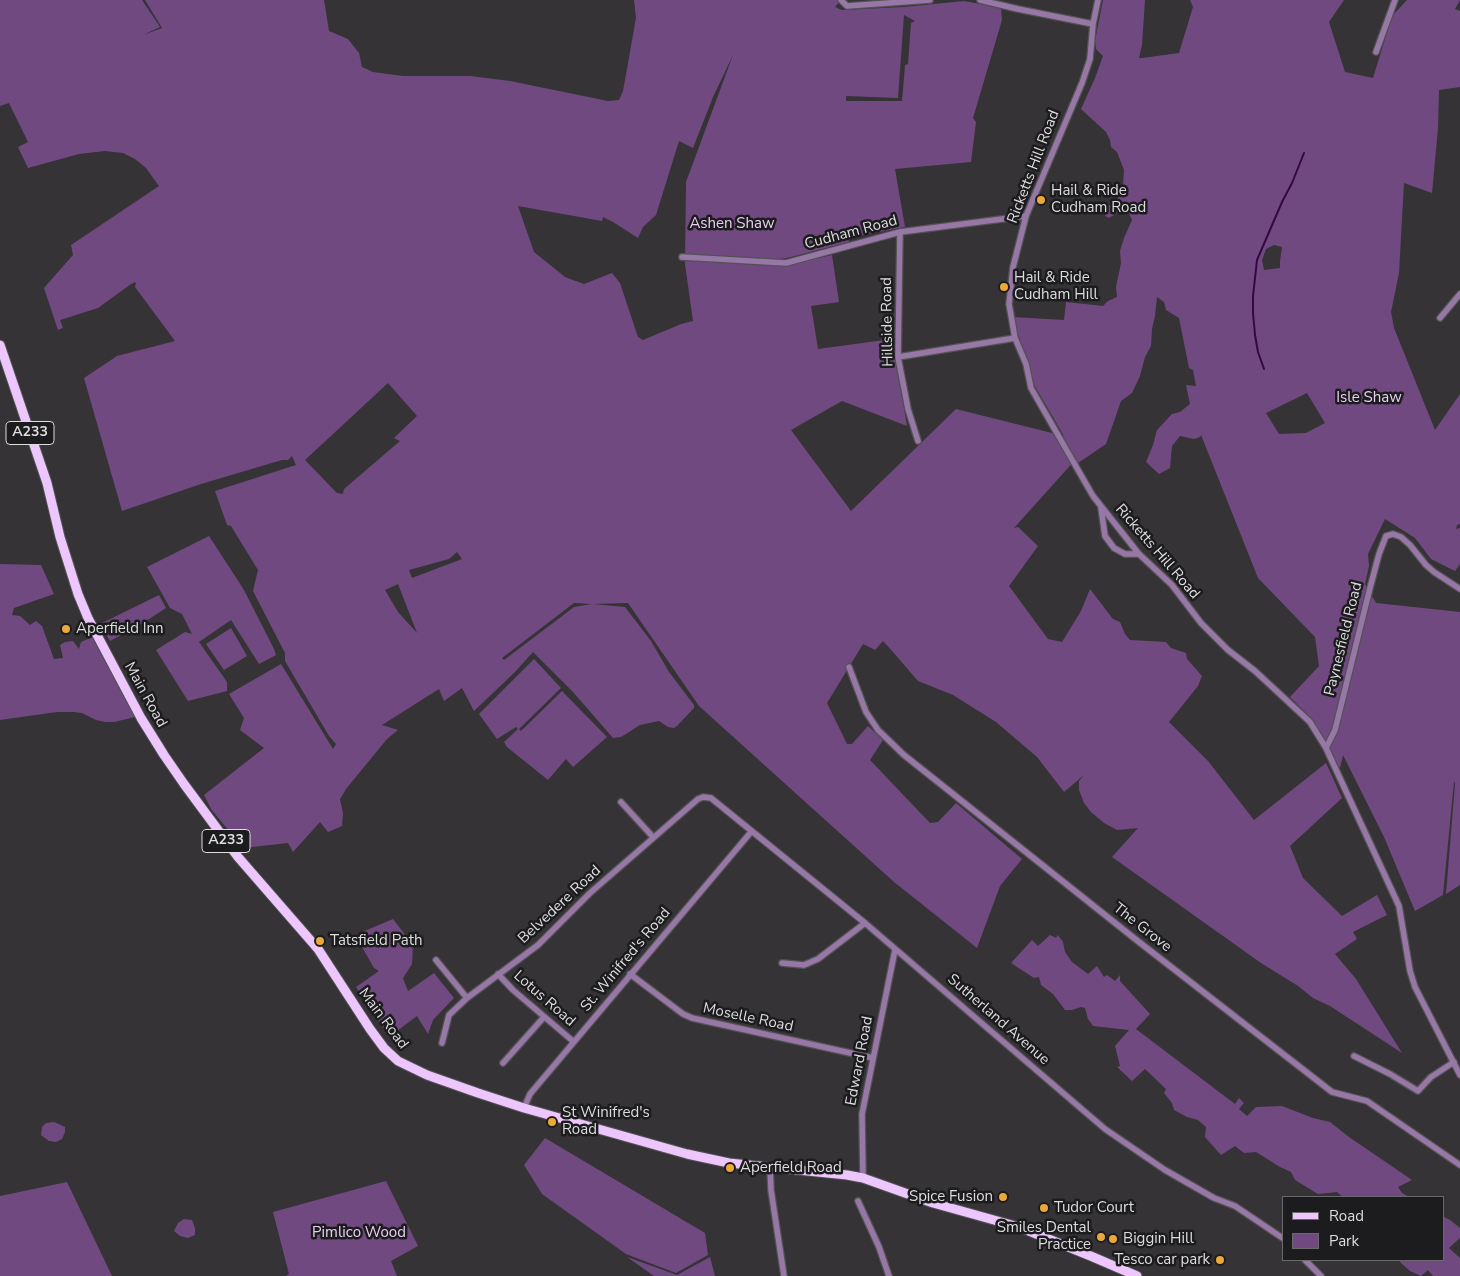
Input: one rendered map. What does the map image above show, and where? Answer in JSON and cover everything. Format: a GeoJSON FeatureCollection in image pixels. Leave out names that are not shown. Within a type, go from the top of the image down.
{"type":"FeatureCollection","features":[{"type":"Feature","properties":{"kind":"main road","name":"Main Road"},"geometry":{"type":"LineString","coordinates":[[0,345],[47,483],[60,537],[78,594],[88,618],[141,718],[174,769],[238,856],[318,948],[370,1029],[398,1062],[427,1075],[524,1108],[687,1154],[729,1163],[863,1178],[933,1204],[1019,1227],[1137,1276]]}},
{"type":"Feature","properties":{"kind":"street"},"geometry":{"type":"LineString","coordinates":[[841,0],[847,6],[930,0]]}},
{"type":"Feature","properties":{"kind":"street"},"geometry":{"type":"LineString","coordinates":[[980,0],[1093,24]]}},
{"type":"Feature","properties":{"kind":"street","name":"Ricketts Hill Road"},"geometry":{"type":"LineString","coordinates":[[1098,0],[1093,24],[1090,59],[1085,75],[1026,216],[1013,267],[1009,304],[1015,338],[1026,364],[1030,388],[1093,496],[1139,554],[1172,585],[1201,623],[1228,650],[1255,671],[1310,722],[1326,748],[1399,906],[1410,971],[1415,987],[1460,1075]]}},
{"type":"Feature","properties":{"kind":"street"},"geometry":{"type":"LineString","coordinates":[[1376,52],[1395,0]]}},
{"type":"Feature","properties":{"kind":"street","name":"Cudham Road"},"geometry":{"type":"LineString","coordinates":[[682,256],[786,263],[900,232],[1026,216]]}},
{"type":"Feature","properties":{"kind":"street","name":"Hillside Road"},"geometry":{"type":"LineString","coordinates":[[900,232],[898,357],[908,409],[918,441]]}},
{"type":"Feature","properties":{"kind":"street"},"geometry":{"type":"LineString","coordinates":[[1440,318],[1460,294]]}},
{"type":"Feature","properties":{"kind":"street"},"geometry":{"type":"LineString","coordinates":[[898,357],[1015,338]]}},
{"type":"Feature","properties":{"kind":"street"},"geometry":{"type":"LineString","coordinates":[[1101,506],[1105,536],[1114,548],[1125,554],[1139,554]]}},
{"type":"Feature","properties":{"kind":"street","name":"Paynesfield Road"},"geometry":{"type":"LineString","coordinates":[[1326,748],[1335,730],[1371,583],[1386,536],[1393,534],[1402,537],[1430,569],[1460,589]]}},
{"type":"Feature","properties":{"kind":"street","name":"The Grove"},"geometry":{"type":"LineString","coordinates":[[849,667],[866,712],[878,730],[904,755],[1125,931],[1332,1092],[1367,1101],[1460,1165]]}},
{"type":"Feature","properties":{"kind":"street","name":"Belvedere Road"},"geometry":{"type":"LineString","coordinates":[[442,1043],[449,1015],[467,998],[538,945],[590,893],[698,799],[703,796],[710,798]]}},
{"type":"Feature","properties":{"kind":"street","name":"Sutherland Avenue"},"geometry":{"type":"LineString","coordinates":[[710,798],[865,923],[1106,1129],[1165,1170],[1214,1198],[1235,1206],[1282,1238]]}},
{"type":"Feature","properties":{"kind":"street"},"geometry":{"type":"LineString","coordinates":[[622,802],[653,837]]}},
{"type":"Feature","properties":{"kind":"street","name":"St. Winifred's Road"},"geometry":{"type":"LineString","coordinates":[[524,1108],[530,1094],[751,832]]}},
{"type":"Feature","properties":{"kind":"street"},"geometry":{"type":"LineString","coordinates":[[782,963],[804,965],[818,959],[865,923]]}},
{"type":"Feature","properties":{"kind":"street","name":"Edward Road"},"geometry":{"type":"LineString","coordinates":[[863,1178],[862,1114],[895,950]]}},
{"type":"Feature","properties":{"kind":"street"},"geometry":{"type":"LineString","coordinates":[[436,960],[467,998]]}},
{"type":"Feature","properties":{"kind":"street","name":"Lotus Road"},"geometry":{"type":"LineString","coordinates":[[498,974],[513,990],[574,1042]]}},
{"type":"Feature","properties":{"kind":"street","name":"Moselle Road"},"geometry":{"type":"LineString","coordinates":[[630,974],[683,1014],[692,1018],[873,1058]]}},
{"type":"Feature","properties":{"kind":"street"},"geometry":{"type":"LineString","coordinates":[[503,1063],[544,1017]]}},
{"type":"Feature","properties":{"kind":"street"},"geometry":{"type":"LineString","coordinates":[[1354,1056],[1418,1091],[1431,1077],[1454,1062]]}},
{"type":"Feature","properties":{"kind":"street"},"geometry":{"type":"LineString","coordinates":[[770,1167],[772,1198],[784,1276]]}},
{"type":"Feature","properties":{"kind":"street"},"geometry":{"type":"LineString","coordinates":[[858,1201],[889,1276]]}},
{"type":"Feature","properties":{"kind":"street"},"geometry":{"type":"LineString","coordinates":[[1306,1261],[1321,1276]]}},
{"type":"Feature","properties":{"kind":"green space"},"geometry":{"type":"Polygon","coordinates":[[[0,0],[142,0],[160,27],[143,35],[162,28],[145,0],[324,0],[329,31],[348,39],[359,53],[362,67],[373,72],[403,76],[470,76],[510,81],[608,101],[619,100],[623,91],[636,18],[634,0],[841,0],[835,7],[842,10],[904,7],[964,1],[1001,8],[1002,20],[973,118],[976,122],[971,162],[895,169],[905,227],[848,238],[849,242],[780,259],[781,265],[787,265],[832,255],[839,302],[811,306],[818,349],[892,339],[907,426],[842,401],[791,430],[851,511],[956,409],[1064,436],[1033,383],[1013,317],[1064,320],[1066,302],[1103,306],[1108,301],[1117,297],[1116,287],[1121,263],[1120,251],[1132,220],[1128,210],[1122,210],[1109,218],[1105,216],[1107,207],[1119,197],[1123,186],[1124,170],[1117,152],[1111,147],[1106,132],[1081,109],[1103,56],[1096,49],[1095,41],[1103,0],[1145,0],[1142,45],[1139,58],[1142,58],[1179,53],[1193,7],[1190,0],[1344,0],[1329,22],[1345,72],[1373,78],[1392,16],[1407,0],[1460,0],[1455,9],[1460,11],[1460,87],[1439,90],[1438,128],[1432,193],[1404,183],[1399,273],[1391,312],[1394,328],[1435,430],[1460,394],[1460,524],[1457,525],[1456,529],[1460,528],[1460,564],[1455,571],[1431,559],[1415,538],[1385,519],[1368,554],[1369,566],[1365,584],[1376,603],[1460,612],[1460,885],[1446,894],[1454,781],[1443,895],[1415,911],[1384,837],[1343,755],[1340,768],[1325,745],[1314,721],[1290,697],[1319,666],[1315,637],[1258,578],[1201,435],[1194,439],[1180,436],[1172,446],[1170,468],[1159,474],[1146,462],[1157,430],[1172,414],[1180,412],[1190,404],[1186,385],[1196,386],[1193,370],[1189,368],[1179,318],[1166,310],[1164,302],[1157,297],[1151,346],[1132,393],[1121,401],[1106,444],[1078,463],[1076,459],[1014,528],[1018,527],[1038,546],[1009,586],[1048,639],[1062,642],[1081,611],[1090,589],[1113,619],[1120,622],[1130,640],[1166,642],[1171,648],[1186,653],[1187,659],[1202,676],[1198,686],[1169,722],[1208,761],[1254,820],[1326,763],[1342,798],[1290,846],[1303,878],[1342,916],[1377,895],[1387,915],[1353,932],[1357,939],[1335,954],[1356,979],[1402,1053],[1330,1006],[1313,998],[1298,986],[1261,963],[1112,857],[1138,828],[1117,830],[1104,823],[1091,812],[1084,803],[1079,790],[1079,781],[1084,775],[1064,792],[1037,757],[996,722],[953,695],[918,681],[883,641],[875,650],[863,644],[827,703],[847,744],[852,744],[868,726],[883,740],[870,760],[930,823],[938,822],[956,803],[1022,859],[1000,886],[977,948],[894,882],[699,706],[628,603],[592,604],[625,607],[651,641],[669,672],[694,705],[694,708],[674,728],[668,727],[659,721],[640,725],[621,737],[613,738],[573,692],[533,652],[474,711],[462,688],[444,701],[439,689],[382,725],[398,730],[387,739],[340,799],[343,813],[342,826],[328,832],[320,822],[293,852],[288,843],[243,848],[211,809],[204,795],[264,748],[240,730],[244,718],[229,694],[281,664],[333,749],[336,744],[329,736],[285,661],[285,653],[253,591],[258,570],[231,526],[227,525],[215,491],[296,465],[292,456],[288,460],[282,460],[201,484],[122,511],[84,378],[117,356],[175,341],[135,287],[136,282],[98,308],[60,320],[63,328],[58,330],[44,288],[73,255],[71,245],[159,186],[146,168],[135,159],[123,153],[105,151],[79,154],[28,168],[18,147],[28,142],[9,103],[0,106],[0,0]],[[904,15],[898,98],[846,96],[846,101],[902,101],[905,65],[908,64],[911,23],[915,21],[904,15]],[[733,55],[713,97],[693,148],[679,141],[656,215],[643,227],[638,238],[603,217],[602,221],[518,206],[534,252],[565,277],[584,284],[612,273],[620,283],[638,337],[643,340],[693,321],[685,264],[686,182],[733,55]],[[1274,245],[1266,249],[1262,260],[1264,270],[1280,268],[1282,247],[1274,245]],[[388,383],[305,460],[337,493],[343,494],[344,489],[400,441],[394,438],[417,416],[388,383]],[[1307,393],[1266,413],[1279,434],[1306,433],[1325,423],[1307,393]],[[457,552],[449,559],[409,570],[412,578],[462,559],[457,552]],[[398,584],[385,590],[398,612],[417,633],[398,584]],[[574,603],[502,658],[504,660],[574,607],[592,604],[574,603]]]}},
{"type":"Feature","properties":{"kind":"green space"},"geometry":{"type":"Polygon","coordinates":[[[209,536],[244,590],[276,655],[259,664],[231,620],[199,642],[227,682],[227,691],[188,701],[156,650],[185,632],[192,634],[182,614],[170,608],[147,567],[209,536]]]}},
{"type":"Feature","properties":{"kind":"green space"},"geometry":{"type":"Polygon","coordinates":[[[0,564],[41,565],[54,594],[14,608],[12,615],[20,616],[30,625],[36,621],[42,626],[54,659],[63,658],[60,645],[65,642],[73,641],[79,649],[81,642],[92,637],[135,717],[105,722],[82,713],[57,712],[0,720],[0,564]]]}},
{"type":"Feature","properties":{"kind":"green space"},"geometry":{"type":"Polygon","coordinates":[[[159,595],[166,608],[110,641],[100,624],[159,595]]]}},
{"type":"Feature","properties":{"kind":"green space"},"geometry":{"type":"Polygon","coordinates":[[[231,628],[247,656],[224,670],[206,644],[231,628]]]}},
{"type":"Feature","properties":{"kind":"green space"},"geometry":{"type":"Polygon","coordinates":[[[534,659],[561,688],[519,729],[521,731],[562,691],[607,737],[573,767],[566,759],[548,780],[507,747],[504,742],[518,729],[516,727],[497,739],[479,714],[534,659]]]}},
{"type":"Feature","properties":{"kind":"green space"},"geometry":{"type":"Polygon","coordinates":[[[393,919],[413,945],[412,964],[403,978],[408,991],[434,973],[454,998],[433,1020],[428,1034],[417,1016],[389,1037],[356,987],[379,971],[374,968],[358,940],[362,932],[393,919]]]}},
{"type":"Feature","properties":{"kind":"green space"},"geometry":{"type":"Polygon","coordinates":[[[1050,935],[1056,938],[1058,935],[1063,942],[1065,952],[1072,962],[1088,974],[1097,966],[1104,977],[1107,975],[1115,981],[1120,975],[1120,981],[1150,1014],[1136,1029],[1235,1104],[1239,1098],[1244,1103],[1239,1109],[1247,1116],[1256,1107],[1282,1106],[1313,1118],[1330,1122],[1412,1180],[1398,1187],[1402,1193],[1407,1196],[1342,1196],[1337,1192],[1318,1194],[1295,1180],[1291,1172],[1256,1152],[1244,1153],[1235,1146],[1221,1155],[1205,1137],[1206,1127],[1198,1120],[1174,1110],[1172,1103],[1164,1093],[1166,1089],[1145,1069],[1132,1081],[1117,1067],[1120,1066],[1115,1046],[1129,1030],[1093,1026],[1088,1019],[1085,1008],[1065,1010],[1053,994],[1041,985],[1039,977],[1034,978],[1011,963],[1032,940],[1038,946],[1050,935]]]}},
{"type":"Feature","properties":{"kind":"green space"},"geometry":{"type":"Polygon","coordinates":[[[54,1122],[65,1127],[62,1139],[56,1142],[49,1141],[41,1135],[42,1127],[46,1123],[54,1122]]]}},
{"type":"Feature","properties":{"kind":"green space"},"geometry":{"type":"Polygon","coordinates":[[[545,1138],[705,1233],[708,1255],[676,1273],[626,1254],[542,1194],[524,1165],[545,1138]]]}},
{"type":"Feature","properties":{"kind":"green space","name":"Pimlico Wood"},"geometry":{"type":"Polygon","coordinates":[[[386,1181],[418,1246],[391,1261],[397,1276],[286,1276],[289,1274],[273,1212],[386,1181]]]}},
{"type":"Feature","properties":{"kind":"green space"},"geometry":{"type":"Polygon","coordinates":[[[67,1182],[112,1276],[0,1276],[0,1196],[67,1182]]]}},
{"type":"Feature","properties":{"kind":"green space"},"geometry":{"type":"Polygon","coordinates":[[[1445,1218],[1460,1228],[1460,1238],[1449,1248],[1460,1258],[1460,1276],[1433,1276],[1428,1270],[1421,1276],[1410,1271],[1400,1261],[1445,1261],[1445,1218]]]}},
{"type":"Feature","properties":{"kind":"green space"},"geometry":{"type":"Polygon","coordinates":[[[184,1219],[192,1220],[195,1228],[195,1235],[188,1238],[180,1236],[174,1231],[178,1223],[184,1219]]]}},
{"type":"Feature","properties":{"kind":"green space"},"geometry":{"type":"Polygon","coordinates":[[[627,1257],[677,1275],[710,1257],[715,1276],[654,1276],[627,1257]]]}},
{"type":"Feature","properties":{"kind":"waterway"},"geometry":{"type":"LineString","coordinates":[[1264,369],[1258,352],[1253,313],[1257,260],[1304,153]]}},
{"type":"Feature","properties":{"kind":"place","name":"Hail & Ride Cudham Road"},"geometry":{"type":"Point","coordinates":[1041,200]}},
{"type":"Feature","properties":{"kind":"place","name":"Hail & Ride Cudham Hill"},"geometry":{"type":"Point","coordinates":[1004,287]}},
{"type":"Feature","properties":{"kind":"place","name":"Aperfield Inn"},"geometry":{"type":"Point","coordinates":[66,629]}},
{"type":"Feature","properties":{"kind":"place","name":"Tatsfield Path"},"geometry":{"type":"Point","coordinates":[320,941]}},
{"type":"Feature","properties":{"kind":"place","name":"St Winifred's Road"},"geometry":{"type":"Point","coordinates":[552,1122]}},
{"type":"Feature","properties":{"kind":"place","name":"Aperfield Road"},"geometry":{"type":"Point","coordinates":[730,1168]}},
{"type":"Feature","properties":{"kind":"place","name":"Spice Fusion"},"geometry":{"type":"Point","coordinates":[1003,1197]}},
{"type":"Feature","properties":{"kind":"place","name":"Tudor Court"},"geometry":{"type":"Point","coordinates":[1044,1208]}},
{"type":"Feature","properties":{"kind":"place","name":"Smiles Dental Practice"},"geometry":{"type":"Point","coordinates":[1101,1237]}},
{"type":"Feature","properties":{"kind":"place","name":"Biggin Hill"},"geometry":{"type":"Point","coordinates":[1113,1239]}},
{"type":"Feature","properties":{"kind":"place","name":"Tesco car park"},"geometry":{"type":"Point","coordinates":[1220,1260]}},
{"type":"Feature","properties":{"kind":"park label","name":"Ashen Shaw"},"geometry":{"type":"Point","coordinates":[732,224]}},
{"type":"Feature","properties":{"kind":"park label","name":"Isle Shaw"},"geometry":{"type":"Point","coordinates":[1369,398]}}]}
